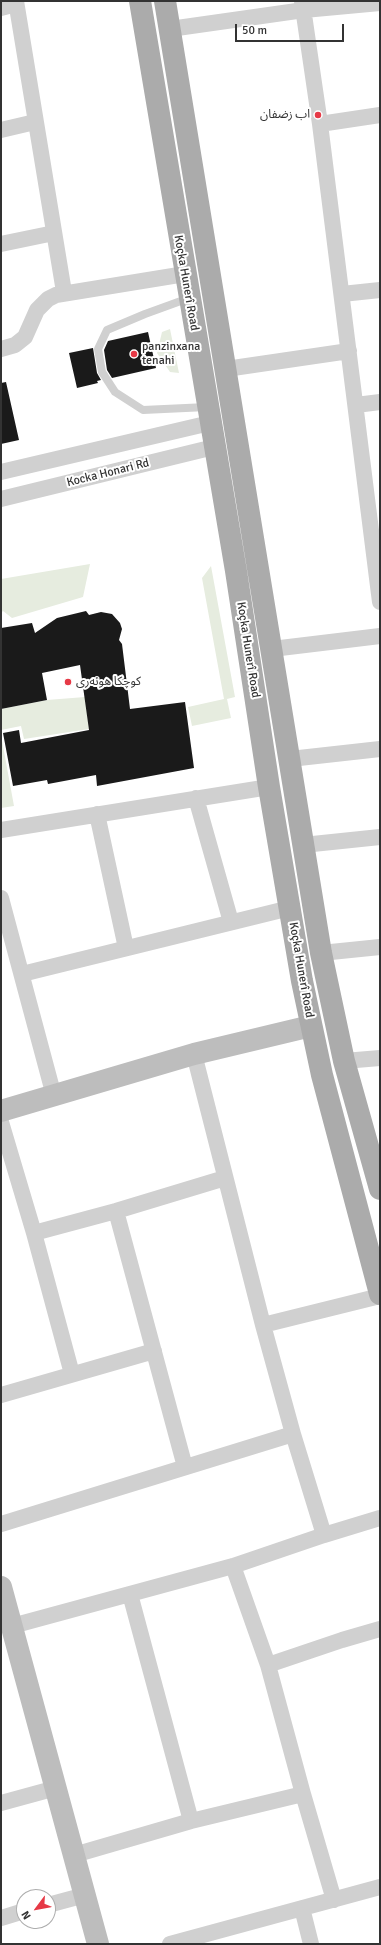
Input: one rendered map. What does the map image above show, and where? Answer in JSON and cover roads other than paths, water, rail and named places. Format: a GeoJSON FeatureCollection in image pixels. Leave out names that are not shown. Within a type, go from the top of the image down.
{"type":"FeatureCollection","features":[{"type":"Feature","properties":{"kind":"main road","name":"Koçka Hunerî Road"},"geometry":{"type":"LineString","coordinates":[[140,1],[236,571],[269,786],[311,1026],[322,1075],[374,1247],[380,1295]]}},
{"type":"Feature","properties":{"kind":"main road"},"geometry":{"type":"LineString","coordinates":[[165,1],[321,953],[344,1061],[380,1189]]}},
{"type":"Feature","properties":{"kind":"street"},"geometry":{"type":"LineString","coordinates":[[170,29],[303,6],[380,3]]}},
{"type":"Feature","properties":{"kind":"street"},"geometry":{"type":"LineString","coordinates":[[11,4],[35,122],[64,292]]}},
{"type":"Feature","properties":{"kind":"street"},"geometry":{"type":"LineString","coordinates":[[303,6],[342,294],[380,602]]}},
{"type":"Feature","properties":{"kind":"street"},"geometry":{"type":"LineString","coordinates":[[320,124],[380,115]]}},
{"type":"Feature","properties":{"kind":"street"},"geometry":{"type":"LineString","coordinates":[[1,130],[35,122]]}},
{"type":"Feature","properties":{"kind":"street"},"geometry":{"type":"LineString","coordinates":[[1,244],[54,233]]}},
{"type":"Feature","properties":{"kind":"street"},"geometry":{"type":"LineString","coordinates":[[1,349],[20,341],[29,332],[34,316],[42,305],[52,297],[64,292],[185,274]]}},
{"type":"Feature","properties":{"kind":"street"},"geometry":{"type":"LineString","coordinates":[[342,294],[380,290]]}},
{"type":"Feature","properties":{"kind":"street"},"geometry":{"type":"LineString","coordinates":[[226,369],[349,350]]}},
{"type":"Feature","properties":{"kind":"street"},"geometry":{"type":"LineString","coordinates":[[356,405],[380,402]]}},
{"type":"Feature","properties":{"kind":"street","name":"Kocka Honari Rd"},"geometry":{"type":"LineString","coordinates":[[1,472],[209,415]]}},
{"type":"Feature","properties":{"kind":"street","name":"Kocka Honari Rd"},"geometry":{"type":"LineString","coordinates":[[1,500],[214,446]]}},
{"type":"Feature","properties":{"kind":"street"},"geometry":{"type":"LineString","coordinates":[[272,649],[380,636]]}},
{"type":"Feature","properties":{"kind":"street"},"geometry":{"type":"LineString","coordinates":[[290,758],[380,749]]}},
{"type":"Feature","properties":{"kind":"street"},"geometry":{"type":"LineString","coordinates":[[1,830],[269,786]]}},
{"type":"Feature","properties":{"kind":"street"},"geometry":{"type":"LineString","coordinates":[[196,798],[231,922]]}},
{"type":"Feature","properties":{"kind":"street"},"geometry":{"type":"LineString","coordinates":[[97,814],[126,948]]}},
{"type":"Feature","properties":{"kind":"street"},"geometry":{"type":"LineString","coordinates":[[303,845],[380,837]]}},
{"type":"Feature","properties":{"kind":"street"},"geometry":{"type":"LineString","coordinates":[[1,898],[54,1096]]}},
{"type":"Feature","properties":{"kind":"street"},"geometry":{"type":"LineString","coordinates":[[22,974],[290,908]]}},
{"type":"Feature","properties":{"kind":"street"},"geometry":{"type":"LineString","coordinates":[[321,953],[380,947]]}},
{"type":"Feature","properties":{"kind":"street"},"geometry":{"type":"LineString","coordinates":[[1,1111],[194,1054],[311,1026]]}},
{"type":"Feature","properties":{"kind":"street"},"geometry":{"type":"LineString","coordinates":[[194,1054],[263,1325],[293,1434],[324,1535]]}},
{"type":"Feature","properties":{"kind":"street"},"geometry":{"type":"LineString","coordinates":[[344,1061],[380,1058]]}},
{"type":"Feature","properties":{"kind":"street"},"geometry":{"type":"LineString","coordinates":[[1,1122],[34,1233],[72,1374]]}},
{"type":"Feature","properties":{"kind":"street"},"geometry":{"type":"LineString","coordinates":[[34,1233],[116,1211],[225,1178]]}},
{"type":"Feature","properties":{"kind":"street"},"geometry":{"type":"LineString","coordinates":[[116,1211],[185,1467]]}},
{"type":"Feature","properties":{"kind":"street"},"geometry":{"type":"LineString","coordinates":[[263,1325],[380,1295]]}},
{"type":"Feature","properties":{"kind":"street"},"geometry":{"type":"LineString","coordinates":[[1,1394],[154,1351]]}},
{"type":"Feature","properties":{"kind":"street"},"geometry":{"type":"LineString","coordinates":[[1,1524],[293,1434]]}},
{"type":"Feature","properties":{"kind":"street"},"geometry":{"type":"LineString","coordinates":[[12,1626],[233,1566],[324,1535],[380,1518]]}},
{"type":"Feature","properties":{"kind":"street"},"geometry":{"type":"LineString","coordinates":[[233,1566],[268,1665],[334,1900]]}},
{"type":"Feature","properties":{"kind":"street"},"geometry":{"type":"LineString","coordinates":[[1,1587],[98,1944]]}},
{"type":"Feature","properties":{"kind":"street"},"geometry":{"type":"LineString","coordinates":[[130,1594],[191,1821]]}},
{"type":"Feature","properties":{"kind":"street"},"geometry":{"type":"LineString","coordinates":[[268,1665],[380,1629]]}},
{"type":"Feature","properties":{"kind":"street"},"geometry":{"type":"LineString","coordinates":[[1,1803],[56,1788]]}},
{"type":"Feature","properties":{"kind":"street"},"geometry":{"type":"LineString","coordinates":[[74,1855],[191,1821],[303,1794]]}},
{"type":"Feature","properties":{"kind":"street"},"geometry":{"type":"LineString","coordinates":[[170,1944],[380,1887]]}},
{"type":"Feature","properties":{"kind":"street"},"geometry":{"type":"LineString","coordinates":[[56,1903],[85,1895]]}},
{"type":"Feature","properties":{"kind":"street"},"geometry":{"type":"LineString","coordinates":[[302,1908],[311,1944]]}},
{"type":"Feature","properties":{"kind":"street"},"geometry":{"type":"LineString","coordinates":[[1,1918],[16,1914]]}},
{"type":"Feature","properties":{"kind":"lane"},"geometry":{"type":"LineString","coordinates":[[189,298],[144,314],[107,330],[98,349],[102,372],[115,392],[143,410],[209,415]]}},
{"type":"Feature","properties":{"kind":"place","name":"اب زضفان"},"geometry":{"type":"Point","coordinates":[318,115]}},
{"type":"Feature","properties":{"kind":"place","name":"panzinxana tenahi"},"geometry":{"type":"Point","coordinates":[134,354]}},
{"type":"Feature","properties":{"kind":"place","name":"كوچكا هونەری"},"geometry":{"type":"Point","coordinates":[68,682]}}]}
